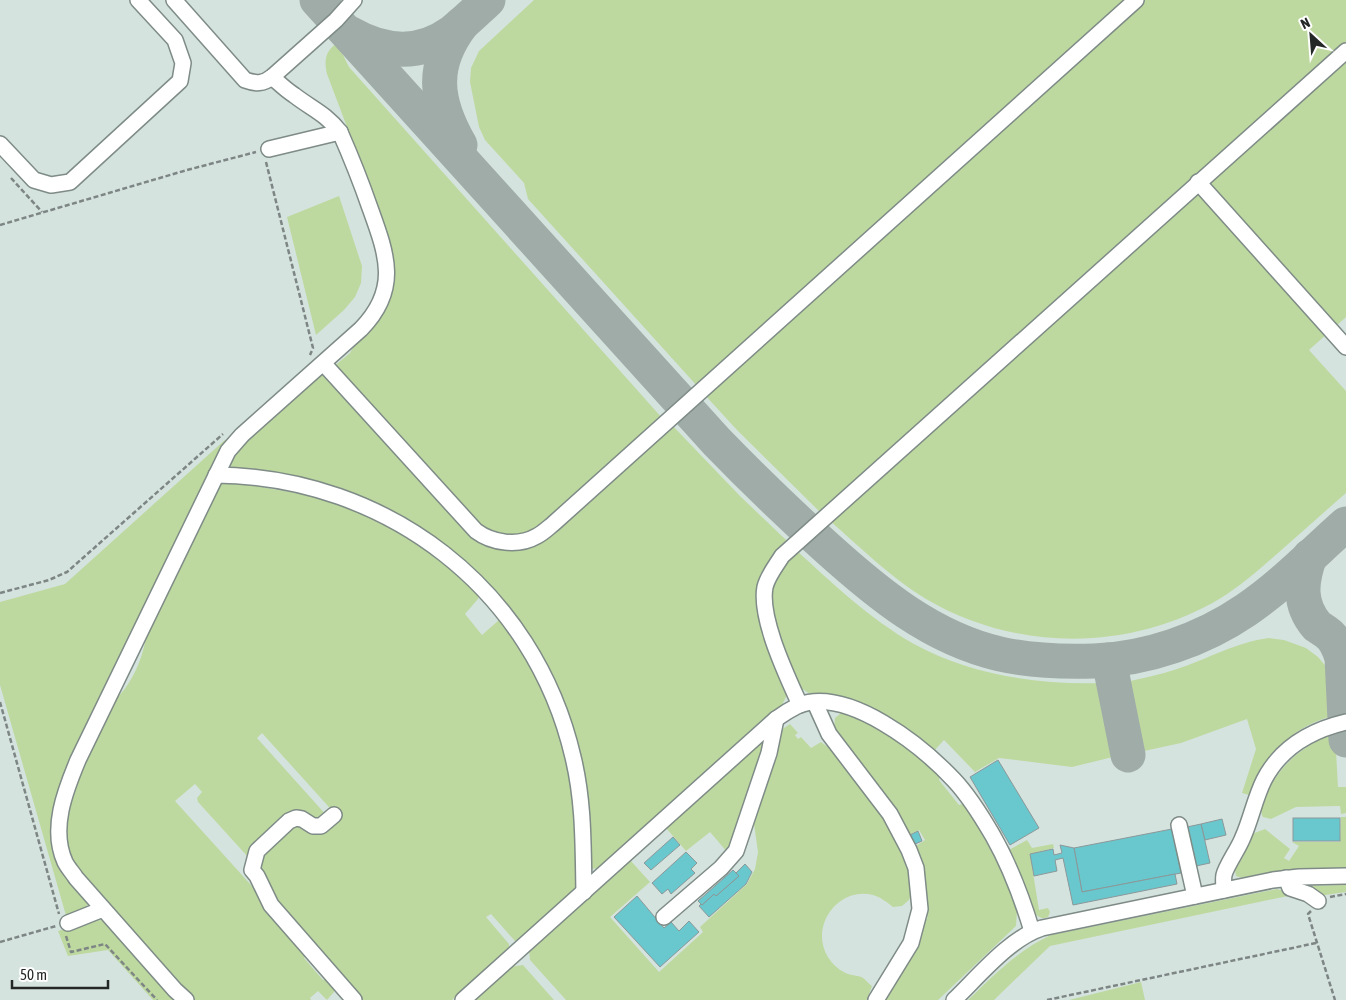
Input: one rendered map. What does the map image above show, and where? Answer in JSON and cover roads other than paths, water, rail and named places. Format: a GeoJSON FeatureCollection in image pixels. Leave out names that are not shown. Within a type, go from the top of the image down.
{"type":"FeatureCollection","features":[{"type":"Feature","properties":{"kind":"street"},"geometry":{"type":"LineString","coordinates":[[0,144],[34,180],[51,184],[70,182],[180,81],[183,63],[175,40],[138,0]]}},
{"type":"Feature","properties":{"kind":"street"},"geometry":{"type":"LineString","coordinates":[[174,0],[245,80],[254,84],[265,83],[336,20],[354,0]]}},
{"type":"Feature","properties":{"kind":"street"},"geometry":{"type":"LineString","coordinates":[[324,364],[483,537],[498,542],[524,541],[537,537],[671,419],[1136,0]]}},
{"type":"Feature","properties":{"kind":"street"},"geometry":{"type":"LineString","coordinates":[[800,705],[765,613],[764,598],[766,585],[772,571],[782,556],[1346,51]]}},
{"type":"Feature","properties":{"kind":"street"},"geometry":{"type":"LineString","coordinates":[[186,1000],[76,878],[65,861],[60,844],[59,827],[65,792],[90,734],[228,451],[242,435],[324,364],[370,320],[382,300],[388,277],[388,266],[383,243],[340,132],[326,116],[294,95],[272,77]]}},
{"type":"Feature","properties":{"kind":"street"},"geometry":{"type":"LineString","coordinates":[[266,150],[340,132]]}},
{"type":"Feature","properties":{"kind":"street"},"geometry":{"type":"LineString","coordinates":[[1198,182],[1346,347]]}},
{"type":"Feature","properties":{"kind":"street"},"geometry":{"type":"LineString","coordinates":[[216,475],[294,483],[331,493],[366,507],[393,520],[440,550],[485,591],[519,633],[536,661],[553,694],[563,720],[579,786],[584,840],[584,892]]}},
{"type":"Feature","properties":{"kind":"street"},"geometry":{"type":"LineString","coordinates":[[815,703],[829,734],[890,814],[909,850],[916,868],[920,909],[911,943],[876,1000]]}},
{"type":"Feature","properties":{"kind":"street"},"geometry":{"type":"LineString","coordinates":[[463,1000],[776,719],[800,705],[815,703],[835,704],[861,712],[885,723],[911,740],[954,780],[981,816],[1005,858],[1018,888],[1032,931]]}},
{"type":"Feature","properties":{"kind":"street"},"geometry":{"type":"LineString","coordinates":[[664,917],[721,868],[736,851],[769,753],[776,719]]}},
{"type":"Feature","properties":{"kind":"street"},"geometry":{"type":"LineString","coordinates":[[1224,890],[1226,869],[1237,851],[1264,781],[1273,766],[1289,749],[1302,739],[1322,728],[1346,722]]}},
{"type":"Feature","properties":{"kind":"street"},"geometry":{"type":"LineString","coordinates":[[334,815],[321,826],[313,826],[302,819],[296,818],[289,821],[257,851],[252,870],[257,876],[271,905],[354,1000]]}},
{"type":"Feature","properties":{"kind":"street"},"geometry":{"type":"LineString","coordinates":[[1180,824],[1195,896]]}},
{"type":"Feature","properties":{"kind":"street"},"geometry":{"type":"LineString","coordinates":[[954,1000],[1013,944],[1032,931],[1286,878],[1346,876]]}},
{"type":"Feature","properties":{"kind":"street"},"geometry":{"type":"LineString","coordinates":[[1286,878],[1290,888],[1308,894],[1318,901]]}},
{"type":"Feature","properties":{"kind":"street"},"geometry":{"type":"LineString","coordinates":[[68,923],[103,909]]}}]}
